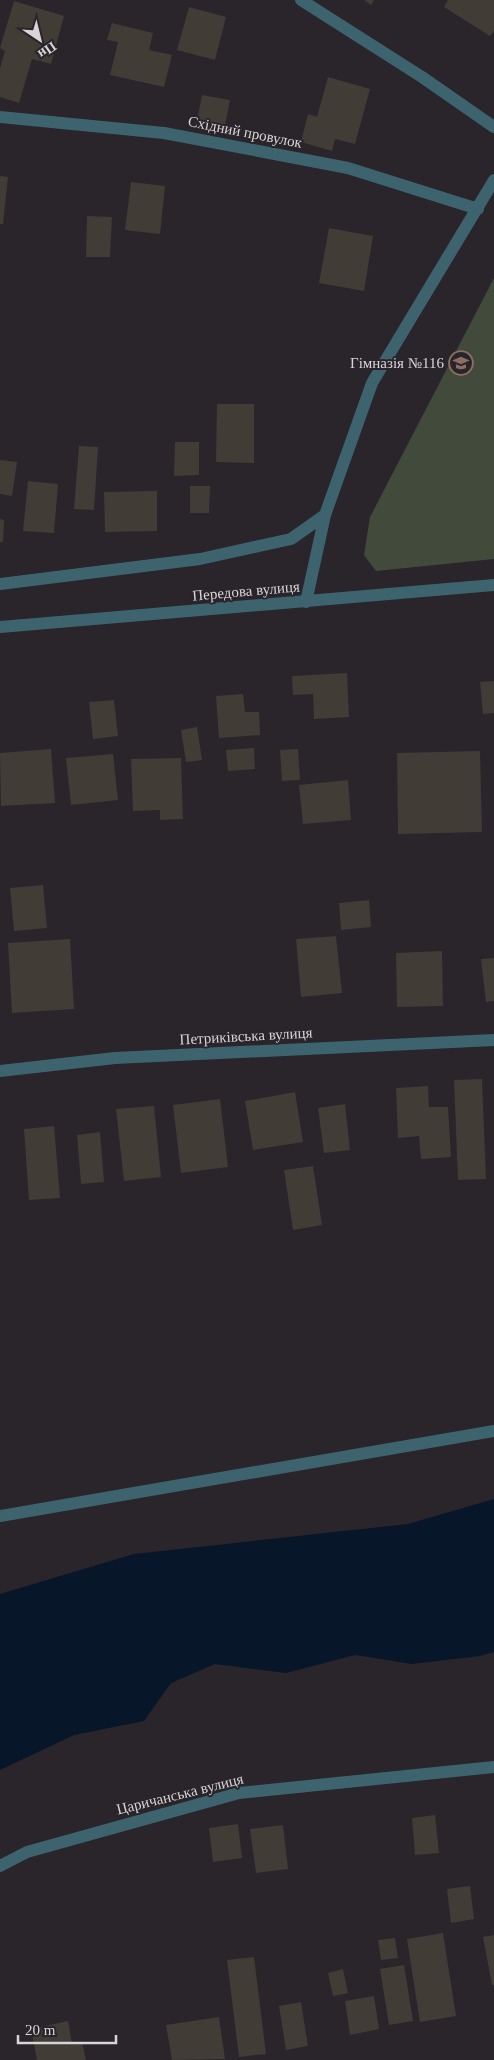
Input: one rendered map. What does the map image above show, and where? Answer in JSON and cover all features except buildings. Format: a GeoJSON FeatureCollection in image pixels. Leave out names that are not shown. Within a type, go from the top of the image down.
{"type":"FeatureCollection","features":[{"type":"Feature","properties":{"kind":"street"},"geometry":{"type":"LineString","coordinates":[[301,0],[422,77],[494,127]]}},
{"type":"Feature","properties":{"kind":"street","name":"Східний провулок"},"geometry":{"type":"LineString","coordinates":[[0,117],[164,133],[348,168],[478,209]]}},
{"type":"Feature","properties":{"kind":"street"},"geometry":{"type":"LineString","coordinates":[[306,602],[325,515],[372,383],[494,180]]}},
{"type":"Feature","properties":{"kind":"street"},"geometry":{"type":"LineString","coordinates":[[0,584],[200,559],[290,539],[325,515]]}},
{"type":"Feature","properties":{"kind":"street","name":"Передова вулиця"},"geometry":{"type":"LineString","coordinates":[[0,627],[494,585]]}},
{"type":"Feature","properties":{"kind":"street","name":"Петриківська вулиця"},"geometry":{"type":"LineString","coordinates":[[0,1071],[115,1058],[494,1040]]}},
{"type":"Feature","properties":{"kind":"street"},"geometry":{"type":"LineString","coordinates":[[0,1516],[494,1431]]}},
{"type":"Feature","properties":{"kind":"street","name":"Царичанська вулиця"},"geometry":{"type":"LineString","coordinates":[[0,1866],[27,1852],[239,1793],[494,1767]]}},
{"type":"Feature","properties":{"kind":"green space","name":"Гімназія №116"},"geometry":{"type":"Polygon","coordinates":[[[494,278],[494,559],[376,571],[364,555],[370,517],[494,278]]]}},
{"type":"Feature","properties":{"kind":"water"},"geometry":{"type":"Polygon","coordinates":[[[494,1499],[494,1652],[480,1656],[412,1664],[355,1655],[286,1673],[215,1664],[171,1683],[144,1721],[74,1735],[0,1770],[0,1594],[134,1554],[408,1524],[494,1499]]]}},
{"type":"Feature","properties":{"kind":"place","name":"Гімназія №116"},"geometry":{"type":"Point","coordinates":[461,363]}}]}
